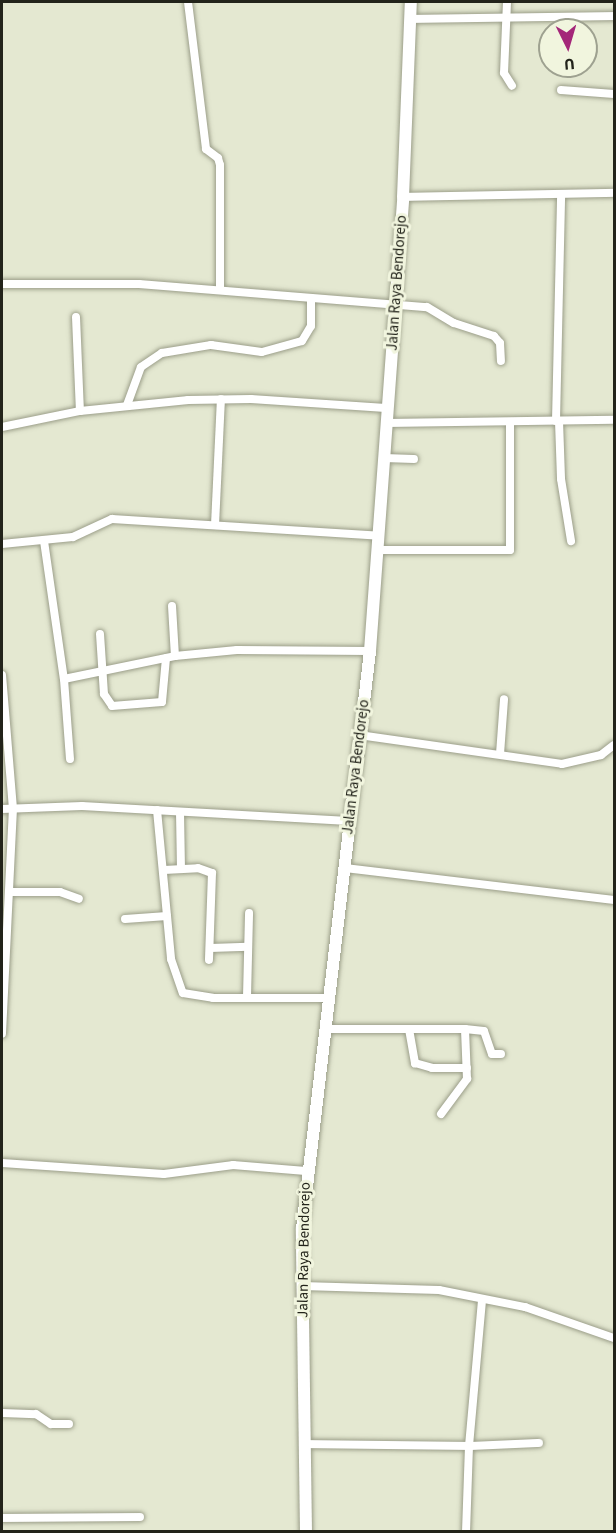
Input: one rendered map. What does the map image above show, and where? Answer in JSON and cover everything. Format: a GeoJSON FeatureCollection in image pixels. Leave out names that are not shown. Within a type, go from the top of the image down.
{"type":"FeatureCollection","features":[{"type":"Feature","properties":{"kind":"main road","name":"Jalan Raya Bendorejo"},"geometry":{"type":"LineString","coordinates":[[306,1532],[302,1286],[306,1171],[370,651],[403,197],[411,2]]}},
{"type":"Feature","properties":{"kind":"street"},"geometry":{"type":"LineString","coordinates":[[188,2],[206,149],[218,158],[220,165],[220,289]]}},
{"type":"Feature","properties":{"kind":"street"},"geometry":{"type":"LineString","coordinates":[[507,2],[504,73],[512,86]]}},
{"type":"Feature","properties":{"kind":"street"},"geometry":{"type":"LineString","coordinates":[[411,19],[615,16]]}},
{"type":"Feature","properties":{"kind":"street"},"geometry":{"type":"LineString","coordinates":[[561,90],[615,94]]}},
{"type":"Feature","properties":{"kind":"street"},"geometry":{"type":"LineString","coordinates":[[561,194],[557,421],[561,479],[571,541]]}},
{"type":"Feature","properties":{"kind":"street"},"geometry":{"type":"LineString","coordinates":[[403,197],[615,194]]}},
{"type":"Feature","properties":{"kind":"street"},"geometry":{"type":"LineString","coordinates":[[2,284],[72,282],[220,289],[427,307],[454,323],[494,336],[500,343],[501,361]]}},
{"type":"Feature","properties":{"kind":"street"},"geometry":{"type":"LineString","coordinates":[[127,405],[141,366],[162,353],[211,345],[262,352],[302,341],[311,326],[311,298]]}},
{"type":"Feature","properties":{"kind":"street"},"geometry":{"type":"LineString","coordinates":[[76,317],[80,411]]}},
{"type":"Feature","properties":{"kind":"street"},"geometry":{"type":"LineString","coordinates":[[215,525],[221,399]]}},
{"type":"Feature","properties":{"kind":"street"},"geometry":{"type":"LineString","coordinates":[[2,427],[80,411],[127,405],[221,399],[386,408]]}},
{"type":"Feature","properties":{"kind":"street"},"geometry":{"type":"LineString","coordinates":[[386,423],[615,420]]}},
{"type":"Feature","properties":{"kind":"street"},"geometry":{"type":"LineString","coordinates":[[378,549],[510,550],[510,422]]}},
{"type":"Feature","properties":{"kind":"street"},"geometry":{"type":"LineString","coordinates":[[384,458],[414,459]]}},
{"type":"Feature","properties":{"kind":"street"},"geometry":{"type":"LineString","coordinates":[[2,544],[73,537],[112,519],[379,536]]}},
{"type":"Feature","properties":{"kind":"street"},"geometry":{"type":"LineString","coordinates":[[44,541],[64,679],[70,759]]}},
{"type":"Feature","properties":{"kind":"street"},"geometry":{"type":"LineString","coordinates":[[172,606],[175,656]]}},
{"type":"Feature","properties":{"kind":"street"},"geometry":{"type":"LineString","coordinates":[[100,634],[106,701],[112,706],[160,703],[163,699],[166,658]]}},
{"type":"Feature","properties":{"kind":"street"},"geometry":{"type":"LineString","coordinates":[[64,679],[175,656],[237,650],[370,651]]}},
{"type":"Feature","properties":{"kind":"street"},"geometry":{"type":"LineString","coordinates":[[2,675],[13,808],[2,1034]]}},
{"type":"Feature","properties":{"kind":"street"},"geometry":{"type":"LineString","coordinates":[[500,754],[504,699]]}},
{"type":"Feature","properties":{"kind":"street"},"geometry":{"type":"LineString","coordinates":[[359,735],[562,764],[594,757],[615,745]]}},
{"type":"Feature","properties":{"kind":"street"},"geometry":{"type":"LineString","coordinates":[[2,809],[82,806],[349,821]]}},
{"type":"Feature","properties":{"kind":"street"},"geometry":{"type":"LineString","coordinates":[[157,810],[171,959],[183,993],[191,997],[329,998]]}},
{"type":"Feature","properties":{"kind":"street"},"geometry":{"type":"LineString","coordinates":[[180,812],[181,868]]}},
{"type":"Feature","properties":{"kind":"street"},"geometry":{"type":"LineString","coordinates":[[345,868],[615,900]]}},
{"type":"Feature","properties":{"kind":"street"},"geometry":{"type":"LineString","coordinates":[[164,870],[207,869],[212,873],[209,960]]}},
{"type":"Feature","properties":{"kind":"street"},"geometry":{"type":"LineString","coordinates":[[9,892],[60,892],[79,899]]}},
{"type":"Feature","properties":{"kind":"street"},"geometry":{"type":"LineString","coordinates":[[247,997],[249,913]]}},
{"type":"Feature","properties":{"kind":"street"},"geometry":{"type":"LineString","coordinates":[[124,919],[167,916]]}},
{"type":"Feature","properties":{"kind":"street"},"geometry":{"type":"LineString","coordinates":[[210,948],[248,947]]}},
{"type":"Feature","properties":{"kind":"street"},"geometry":{"type":"LineString","coordinates":[[325,1029],[484,1031],[492,1054],[501,1054]]}},
{"type":"Feature","properties":{"kind":"street"},"geometry":{"type":"LineString","coordinates":[[409,1029],[415,1063],[432,1068],[467,1068]]}},
{"type":"Feature","properties":{"kind":"street"},"geometry":{"type":"LineString","coordinates":[[441,1114],[461,1090],[467,1068],[465,1029]]}},
{"type":"Feature","properties":{"kind":"street"},"geometry":{"type":"LineString","coordinates":[[2,1163],[164,1174],[233,1165],[306,1171]]}},
{"type":"Feature","properties":{"kind":"street"},"geometry":{"type":"LineString","coordinates":[[302,1286],[439,1290],[525,1307],[615,1338]]}},
{"type":"Feature","properties":{"kind":"street"},"geometry":{"type":"LineString","coordinates":[[466,1532],[469,1446],[482,1300]]}},
{"type":"Feature","properties":{"kind":"street"},"geometry":{"type":"LineString","coordinates":[[2,1413],[36,1414],[51,1424],[69,1424]]}},
{"type":"Feature","properties":{"kind":"street"},"geometry":{"type":"LineString","coordinates":[[303,1444],[469,1446],[539,1443]]}},
{"type":"Feature","properties":{"kind":"street"},"geometry":{"type":"LineString","coordinates":[[2,1518],[140,1517]]}}]}
